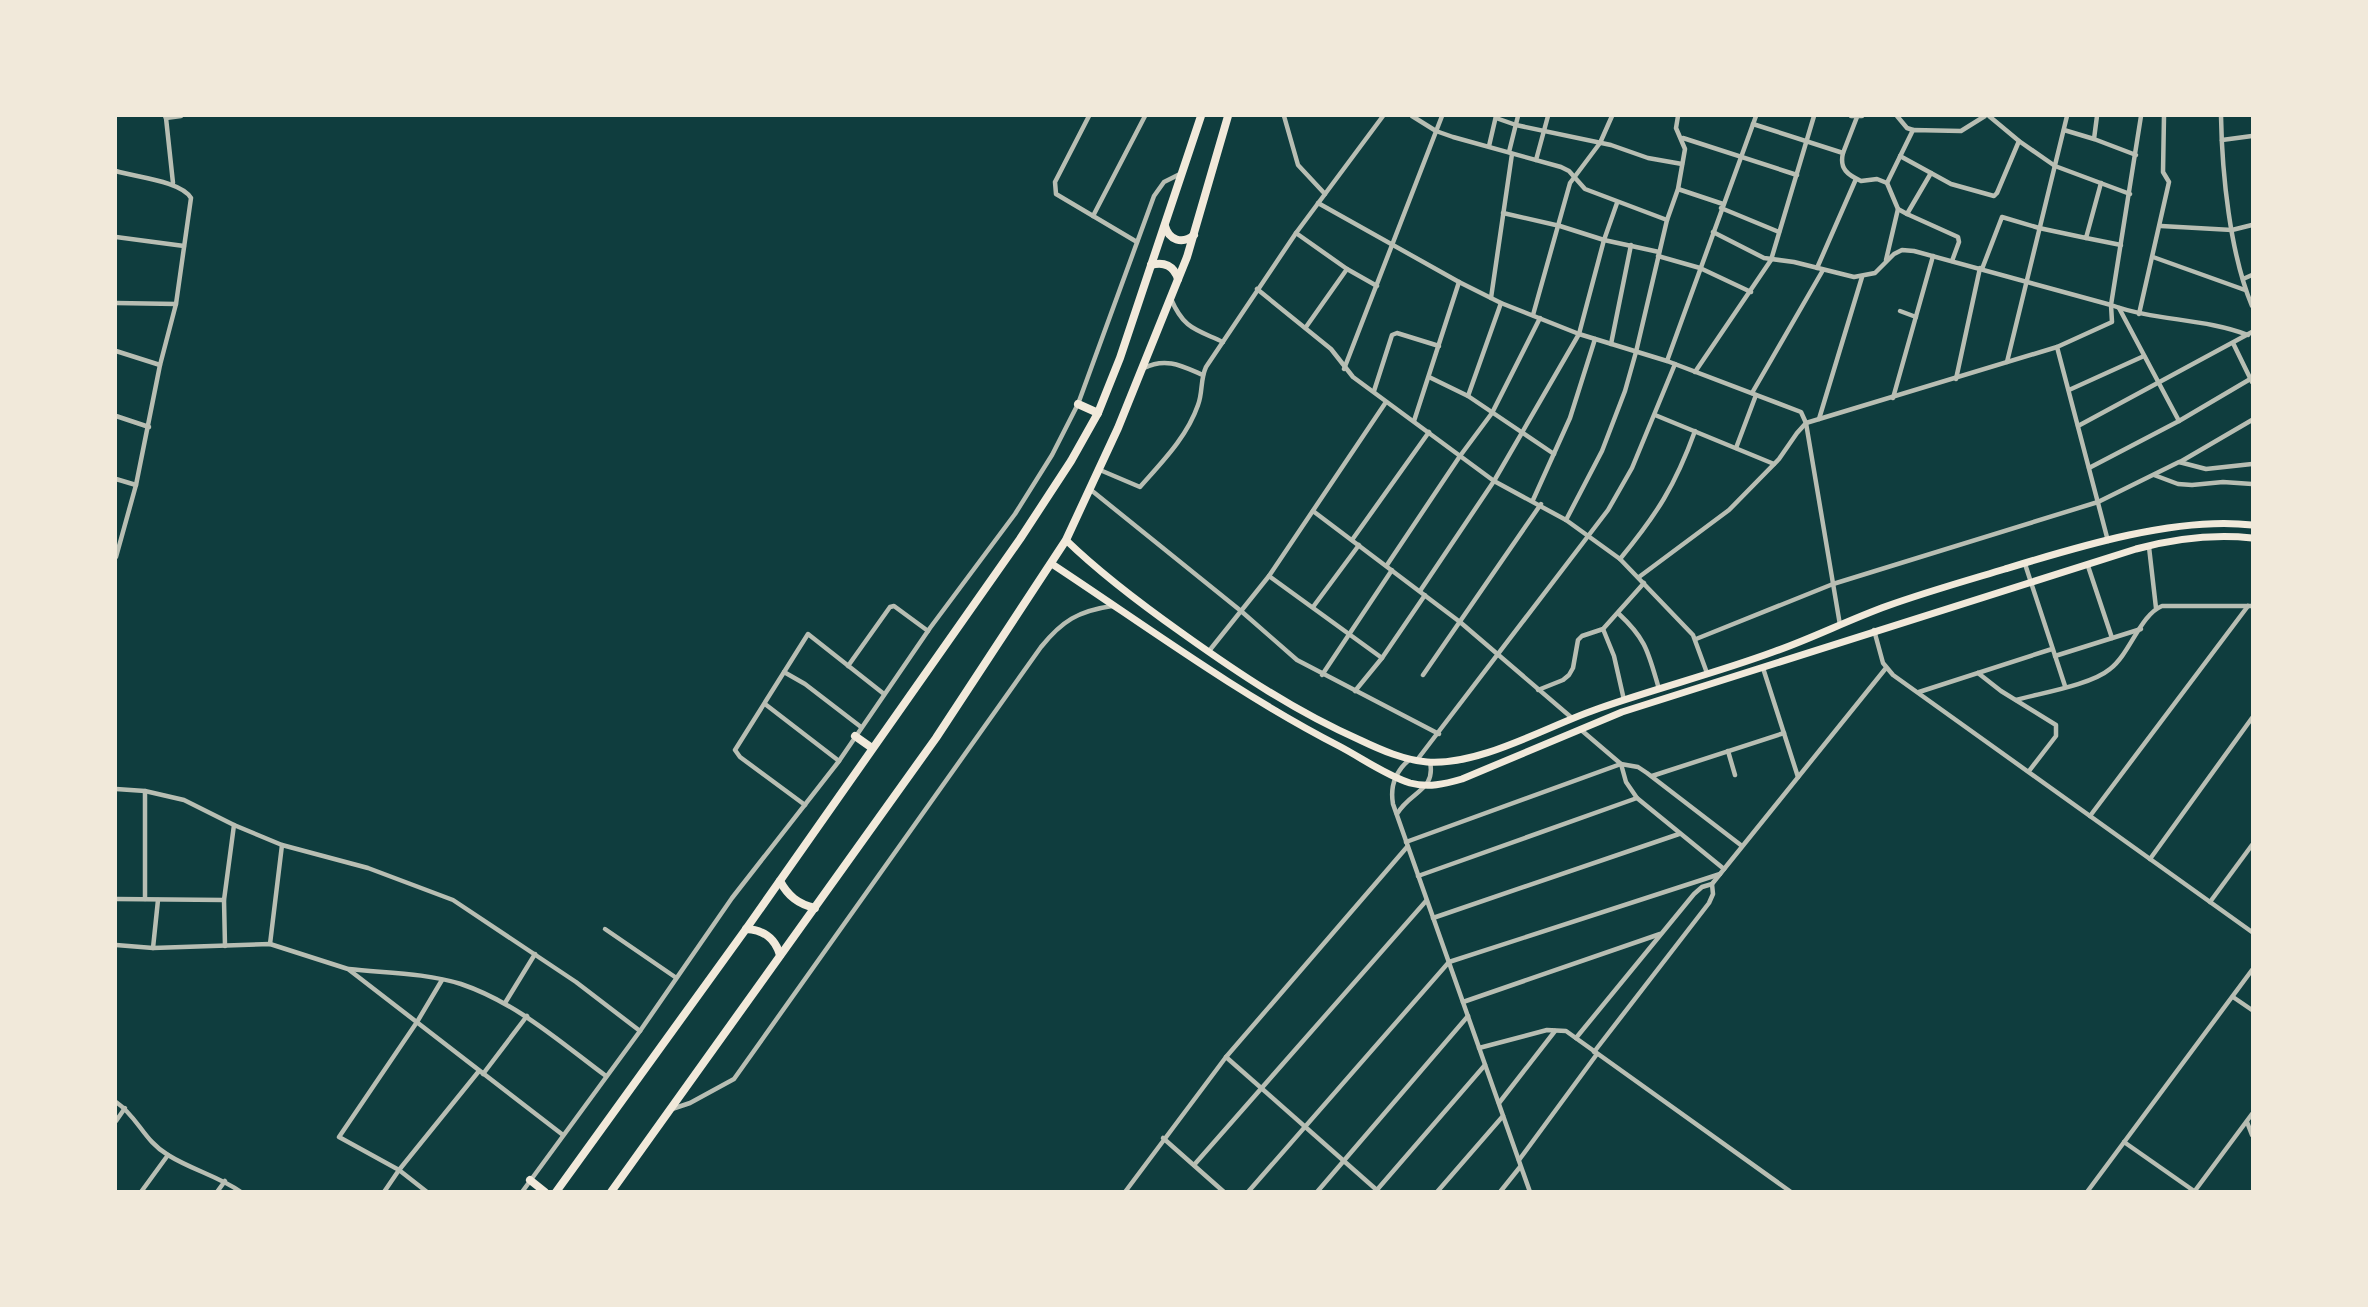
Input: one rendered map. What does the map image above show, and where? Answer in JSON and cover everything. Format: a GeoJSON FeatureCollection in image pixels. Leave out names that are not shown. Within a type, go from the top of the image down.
{"type":"FeatureCollection","features":[{"type":"Feature","properties":{"kind":"main road"},"geometry":{"type":"LineString","coordinates":[[556,1192],[780,881],[1020,539],[1071,461],[1097,413],[1120,358],[1200,116]]}},
{"type":"Feature","properties":{"kind":"main road"},"geometry":{"type":"LineString","coordinates":[[611,1192],[936,737],[1066,540],[1100,470],[1171,299],[1195,235],[1228,116]]}},
{"type":"Feature","properties":{"kind":"main road"},"geometry":{"type":"LineString","coordinates":[[1165,226],[1170,236],[1180,241],[1195,235]]}},
{"type":"Feature","properties":{"kind":"main road"},"geometry":{"type":"LineString","coordinates":[[1151,265],[1168,265],[1178,279]]}},
{"type":"Feature","properties":{"kind":"main road"},"geometry":{"type":"LineString","coordinates":[[1078,404],[1097,413]]}},
{"type":"Feature","properties":{"kind":"main road"},"geometry":{"type":"LineString","coordinates":[[1066,540],[1127,593],[1268,691],[1329,726],[1388,752],[1430,762],[1458,760],[1494,749],[1572,718],[1774,652],[1923,594],[2025,563],[2108,541],[2187,526],[2252,525]]}},
{"type":"Feature","properties":{"kind":"main road"},"geometry":{"type":"LineString","coordinates":[[1052,564],[1273,712],[1395,777],[1409,783],[1428,786],[1462,779],[1622,712],[2148,546],[2215,537],[2252,538]]}},
{"type":"Feature","properties":{"kind":"main road"},"geometry":{"type":"LineString","coordinates":[[855,736],[872,748]]}},
{"type":"Feature","properties":{"kind":"main road"},"geometry":{"type":"LineString","coordinates":[[780,881],[797,902],[815,908]]}},
{"type":"Feature","properties":{"kind":"main road"},"geometry":{"type":"LineString","coordinates":[[746,929],[764,932],[777,946],[780,955]]}},
{"type":"Feature","properties":{"kind":"main road"},"geometry":{"type":"LineString","coordinates":[[530,1180],[545,1192]]}},
{"type":"Feature","properties":{"kind":"street"},"geometry":{"type":"LineString","coordinates":[[173,184],[165,117],[181,116]]}},
{"type":"Feature","properties":{"kind":"street"},"geometry":{"type":"LineString","coordinates":[[1089,116],[1054,189],[1056,194],[1137,242]]}},
{"type":"Feature","properties":{"kind":"street"},"geometry":{"type":"LineString","coordinates":[[1093,216],[1145,116]]}},
{"type":"Feature","properties":{"kind":"street"},"geometry":{"type":"LineString","coordinates":[[1284,116],[1298,166],[1325,194]]}},
{"type":"Feature","properties":{"kind":"street"},"geometry":{"type":"LineString","coordinates":[[1100,470],[1140,487],[1190,426],[1202,393],[1203,375],[1223,342],[1296,233],[1383,116]]}},
{"type":"Feature","properties":{"kind":"street"},"geometry":{"type":"LineString","coordinates":[[1412,116],[1436,131],[1561,167],[1581,186],[1667,220]]}},
{"type":"Feature","properties":{"kind":"street"},"geometry":{"type":"LineString","coordinates":[[1344,369],[1443,116]]}},
{"type":"Feature","properties":{"kind":"street"},"geometry":{"type":"LineString","coordinates":[[1491,298],[1518,116]]}},
{"type":"Feature","properties":{"kind":"street"},"geometry":{"type":"LineString","coordinates":[[1536,160],[1548,116]]}},
{"type":"Feature","properties":{"kind":"street"},"geometry":{"type":"LineString","coordinates":[[1533,315],[1570,183],[1600,143],[1612,116]]}},
{"type":"Feature","properties":{"kind":"street"},"geometry":{"type":"LineString","coordinates":[[1566,520],[1602,451],[1625,391],[1636,352],[1667,220],[1678,189],[1685,149],[1676,128],[1678,116]]}},
{"type":"Feature","properties":{"kind":"street"},"geometry":{"type":"LineString","coordinates":[[1667,361],[1756,116]]}},
{"type":"Feature","properties":{"kind":"street"},"geometry":{"type":"LineString","coordinates":[[1695,372],[1771,260],[1814,116]]}},
{"type":"Feature","properties":{"kind":"street"},"geometry":{"type":"LineString","coordinates":[[1857,116],[1841,165],[1863,182],[1880,179],[1887,183],[1898,209],[1958,237],[1959,242],[1952,261]]}},
{"type":"Feature","properties":{"kind":"street"},"geometry":{"type":"LineString","coordinates":[[1897,116],[1907,128],[1913,130],[1961,131],[1987,116],[2055,166],[2130,194]]}},
{"type":"Feature","properties":{"kind":"street"},"geometry":{"type":"LineString","coordinates":[[2007,363],[2067,116]]}},
{"type":"Feature","properties":{"kind":"street"},"geometry":{"type":"LineString","coordinates":[[2094,139],[2096,116]]}},
{"type":"Feature","properties":{"kind":"street"},"geometry":{"type":"LineString","coordinates":[[1639,578],[1729,510],[1774,464],[1806,423],[2057,347],[2112,322],[2111,305],[2141,116]]}},
{"type":"Feature","properties":{"kind":"street"},"geometry":{"type":"LineString","coordinates":[[2140,314],[2169,182],[2163,172],[2164,116]]}},
{"type":"Feature","properties":{"kind":"street"},"geometry":{"type":"LineString","coordinates":[[2221,116],[2232,230],[2252,306]]}},
{"type":"Feature","properties":{"kind":"street"},"geometry":{"type":"LineString","coordinates":[[1489,146],[1496,117],[1516,125],[1682,164]]}},
{"type":"Feature","properties":{"kind":"street"},"geometry":{"type":"LineString","coordinates":[[1753,124],[1843,153]]}},
{"type":"Feature","properties":{"kind":"street"},"geometry":{"type":"LineString","coordinates":[[1887,183],[1913,130]]}},
{"type":"Feature","properties":{"kind":"street"},"geometry":{"type":"LineString","coordinates":[[2064,130],[2136,155]]}},
{"type":"Feature","properties":{"kind":"street"},"geometry":{"type":"LineString","coordinates":[[2222,140],[2252,136]]}},
{"type":"Feature","properties":{"kind":"street"},"geometry":{"type":"LineString","coordinates":[[1682,138],[1797,175]]}},
{"type":"Feature","properties":{"kind":"street"},"geometry":{"type":"LineString","coordinates":[[1900,156],[1951,184],[1995,195],[2019,141]]}},
{"type":"Feature","properties":{"kind":"street"},"geometry":{"type":"LineString","coordinates":[[116,171],[173,184],[185,189],[191,198],[176,304],[160,365],[136,485],[116,557]]}},
{"type":"Feature","properties":{"kind":"street"},"geometry":{"type":"LineString","coordinates":[[522,1192],[640,1031],[732,898],[839,761],[928,631],[1015,514],[1052,455],[1078,404],[1154,197],[1164,182],[1183,173]]}},
{"type":"Feature","properties":{"kind":"street"},"geometry":{"type":"LineString","coordinates":[[1907,215],[1931,173]]}},
{"type":"Feature","properties":{"kind":"street"},"geometry":{"type":"LineString","coordinates":[[1736,448],[1754,394],[1820,269],[1856,179]]}},
{"type":"Feature","properties":{"kind":"street"},"geometry":{"type":"LineString","coordinates":[[2086,238],[2101,183]]}},
{"type":"Feature","properties":{"kind":"street"},"geometry":{"type":"LineString","coordinates":[[1678,189],[1779,232]]}},
{"type":"Feature","properties":{"kind":"street"},"geometry":{"type":"LineString","coordinates":[[1420,591],[1494,481],[1579,334],[1617,202]]}},
{"type":"Feature","properties":{"kind":"street"},"geometry":{"type":"LineString","coordinates":[[1318,203],[1500,303],[1579,334],[1667,361],[1801,412],[1806,423],[1840,626]]}},
{"type":"Feature","properties":{"kind":"street"},"geometry":{"type":"LineString","coordinates":[[1886,261],[1898,209]]}},
{"type":"Feature","properties":{"kind":"street"},"geometry":{"type":"LineString","coordinates":[[1503,213],[1631,245],[1700,268],[1751,292]]}},
{"type":"Feature","properties":{"kind":"street"},"geometry":{"type":"LineString","coordinates":[[1956,379],[1981,269],[2000,218],[2121,245]]}},
{"type":"Feature","properties":{"kind":"street"},"geometry":{"type":"LineString","coordinates":[[2161,226],[2232,230],[2252,225]]}},
{"type":"Feature","properties":{"kind":"street"},"geometry":{"type":"LineString","coordinates":[[1713,232],[1771,260],[1794,262],[1862,277],[1875,273],[1902,250],[2027,281],[2140,314],[2228,327],[2250,333]]}},
{"type":"Feature","properties":{"kind":"street"},"geometry":{"type":"LineString","coordinates":[[1296,233],[1347,270],[1377,286]]}},
{"type":"Feature","properties":{"kind":"street"},"geometry":{"type":"LineString","coordinates":[[116,238],[184,246]]}},
{"type":"Feature","properties":{"kind":"street"},"geometry":{"type":"LineString","coordinates":[[1611,344],[1631,245]]}},
{"type":"Feature","properties":{"kind":"street"},"geometry":{"type":"LineString","coordinates":[[1893,398],[1933,256]]}},
{"type":"Feature","properties":{"kind":"street"},"geometry":{"type":"LineString","coordinates":[[2153,257],[2246,290]]}},
{"type":"Feature","properties":{"kind":"street"},"geometry":{"type":"LineString","coordinates":[[1306,327],[1347,270]]}},
{"type":"Feature","properties":{"kind":"street"},"geometry":{"type":"LineString","coordinates":[[2243,279],[2252,275]]}},
{"type":"Feature","properties":{"kind":"street"},"geometry":{"type":"LineString","coordinates":[[1819,419],[1862,277]]}},
{"type":"Feature","properties":{"kind":"street"},"geometry":{"type":"LineString","coordinates":[[1414,421],[1459,282]]}},
{"type":"Feature","properties":{"kind":"street"},"geometry":{"type":"LineString","coordinates":[[1257,289],[1306,327],[1331,349],[1344,369],[1386,402],[1494,481],[1566,520],[1620,559],[1696,639],[1708,674]]}},
{"type":"Feature","properties":{"kind":"street"},"geometry":{"type":"LineString","coordinates":[[1171,299],[1181,319],[1188,326],[1223,342]]}},
{"type":"Feature","properties":{"kind":"street"},"geometry":{"type":"LineString","coordinates":[[116,303],[176,304]]}},
{"type":"Feature","properties":{"kind":"street"},"geometry":{"type":"LineString","coordinates":[[1468,396],[1500,303]]}},
{"type":"Feature","properties":{"kind":"street"},"geometry":{"type":"LineString","coordinates":[[2119,307],[2179,421]]}},
{"type":"Feature","properties":{"kind":"street"},"geometry":{"type":"LineString","coordinates":[[1900,312],[1916,317]]}},
{"type":"Feature","properties":{"kind":"street"},"geometry":{"type":"LineString","coordinates":[[1387,565],[1460,456],[1492,414],[1540,318]]}},
{"type":"Feature","properties":{"kind":"street"},"geometry":{"type":"LineString","coordinates":[[1374,391],[1392,335],[1398,333],[1439,346]]}},
{"type":"Feature","properties":{"kind":"street"},"geometry":{"type":"LineString","coordinates":[[2078,426],[2250,333]]}},
{"type":"Feature","properties":{"kind":"street"},"geometry":{"type":"LineString","coordinates":[[1533,500],[1570,418],[1595,339]]}},
{"type":"Feature","properties":{"kind":"street"},"geometry":{"type":"LineString","coordinates":[[2089,468],[2252,380],[2233,343]]}},
{"type":"Feature","properties":{"kind":"street"},"geometry":{"type":"LineString","coordinates":[[2057,347],[2108,541]]}},
{"type":"Feature","properties":{"kind":"street"},"geometry":{"type":"LineString","coordinates":[[116,351],[160,365]]}},
{"type":"Feature","properties":{"kind":"street"},"geometry":{"type":"LineString","coordinates":[[2068,390],[2144,356]]}},
{"type":"Feature","properties":{"kind":"street"},"geometry":{"type":"LineString","coordinates":[[1144,368],[1154,363],[1172,362],[1203,375]]}},
{"type":"Feature","properties":{"kind":"street"},"geometry":{"type":"LineString","coordinates":[[1530,1192],[1391,794],[1401,766],[1413,759],[1439,734],[1496,654],[1590,537],[1626,480],[1675,364]]}},
{"type":"Feature","properties":{"kind":"street"},"geometry":{"type":"LineString","coordinates":[[1429,377],[1468,396],[1554,454]]}},
{"type":"Feature","properties":{"kind":"street"},"geometry":{"type":"LineString","coordinates":[[1209,652],[1269,576],[1386,402]]}},
{"type":"Feature","properties":{"kind":"street"},"geometry":{"type":"LineString","coordinates":[[1655,415],[1774,464]]}},
{"type":"Feature","properties":{"kind":"street"},"geometry":{"type":"LineString","coordinates":[[116,416],[149,427]]}},
{"type":"Feature","properties":{"kind":"street"},"geometry":{"type":"LineString","coordinates":[[1696,639],[1833,584],[2098,502],[2179,462],[2252,420]]}},
{"type":"Feature","properties":{"kind":"street"},"geometry":{"type":"LineString","coordinates":[[1620,559],[1669,494],[1695,431]]}},
{"type":"Feature","properties":{"kind":"street"},"geometry":{"type":"LineString","coordinates":[[1352,540],[1429,432]]}},
{"type":"Feature","properties":{"kind":"street"},"geometry":{"type":"LineString","coordinates":[[2179,462],[2206,468],[2252,464]]}},
{"type":"Feature","properties":{"kind":"street"},"geometry":{"type":"LineString","coordinates":[[2154,475],[2178,484],[2252,484]]}},
{"type":"Feature","properties":{"kind":"street"},"geometry":{"type":"LineString","coordinates":[[116,479],[136,485]]}},
{"type":"Feature","properties":{"kind":"street"},"geometry":{"type":"LineString","coordinates":[[1090,489],[1241,611],[1297,660],[1439,734]]}},
{"type":"Feature","properties":{"kind":"street"},"geometry":{"type":"LineString","coordinates":[[1423,675],[1541,505]]}},
{"type":"Feature","properties":{"kind":"street"},"geometry":{"type":"LineString","coordinates":[[1313,511],[1460,622],[1572,718]]}},
{"type":"Feature","properties":{"kind":"street"},"geometry":{"type":"LineString","coordinates":[[1312,607],[1359,545]]}},
{"type":"Feature","properties":{"kind":"street"},"geometry":{"type":"LineString","coordinates":[[2148,546],[2156,608]]}},
{"type":"Feature","properties":{"kind":"street"},"geometry":{"type":"LineString","coordinates":[[2025,563],[2065,686]]}},
{"type":"Feature","properties":{"kind":"street"},"geometry":{"type":"LineString","coordinates":[[2088,566],[2112,639]]}},
{"type":"Feature","properties":{"kind":"street"},"geometry":{"type":"LineString","coordinates":[[1322,675],[1392,570]]}},
{"type":"Feature","properties":{"kind":"street"},"geometry":{"type":"LineString","coordinates":[[1269,576],[1382,658]]}},
{"type":"Feature","properties":{"kind":"street"},"geometry":{"type":"LineString","coordinates":[[1538,690],[1569,675],[1573,668],[1578,640],[1603,629],[1644,583]]}},
{"type":"Feature","properties":{"kind":"street"},"geometry":{"type":"LineString","coordinates":[[1354,691],[1382,658],[1425,595]]}},
{"type":"Feature","properties":{"kind":"street"},"geometry":{"type":"LineString","coordinates":[[2015,700],[2095,678],[2112,668],[2156,608],[2169,604],[2250,606]]}},
{"type":"Feature","properties":{"kind":"street"},"geometry":{"type":"LineString","coordinates":[[671,1110],[734,1079],[941,786],[1057,628],[1088,611],[1115,605]]}},
{"type":"Feature","properties":{"kind":"street"},"geometry":{"type":"LineString","coordinates":[[848,666],[890,607],[894,606],[928,631]]}},
{"type":"Feature","properties":{"kind":"street"},"geometry":{"type":"LineString","coordinates":[[2090,816],[2250,606]]}},
{"type":"Feature","properties":{"kind":"street"},"geometry":{"type":"LineString","coordinates":[[1618,613],[1643,640],[1658,689]]}},
{"type":"Feature","properties":{"kind":"street"},"geometry":{"type":"LineString","coordinates":[[1603,629],[1614,656],[1624,700]]}},
{"type":"Feature","properties":{"kind":"street"},"geometry":{"type":"LineString","coordinates":[[2055,656],[2141,629]]}},
{"type":"Feature","properties":{"kind":"street"},"geometry":{"type":"LineString","coordinates":[[1874,631],[1886,668],[2252,932]]}},
{"type":"Feature","properties":{"kind":"street"},"geometry":{"type":"LineString","coordinates":[[805,805],[736,753],[736,746],[808,634],[884,694]]}},
{"type":"Feature","properties":{"kind":"street"},"geometry":{"type":"LineString","coordinates":[[1918,692],[2052,649]]}},
{"type":"Feature","properties":{"kind":"street"},"geometry":{"type":"LineString","coordinates":[[1763,668],[1798,777]]}},
{"type":"Feature","properties":{"kind":"street"},"geometry":{"type":"LineString","coordinates":[[1576,1038],[1698,890],[1712,884],[1886,668]]}},
{"type":"Feature","properties":{"kind":"street"},"geometry":{"type":"LineString","coordinates":[[784,672],[805,684],[862,727]]}},
{"type":"Feature","properties":{"kind":"street"},"geometry":{"type":"LineString","coordinates":[[1978,673],[2015,700],[2053,722],[2058,729],[2056,736],[2029,771]]}},
{"type":"Feature","properties":{"kind":"street"},"geometry":{"type":"LineString","coordinates":[[765,704],[839,761]]}},
{"type":"Feature","properties":{"kind":"street"},"geometry":{"type":"LineString","coordinates":[[2150,859],[2252,718]]}},
{"type":"Feature","properties":{"kind":"street"},"geometry":{"type":"LineString","coordinates":[[1580,728],[1621,764],[1637,767],[1652,776],[1742,846]]}},
{"type":"Feature","properties":{"kind":"street"},"geometry":{"type":"LineString","coordinates":[[1652,776],[1784,733]]}},
{"type":"Feature","properties":{"kind":"street"},"geometry":{"type":"LineString","coordinates":[[1728,751],[1735,775]]}},
{"type":"Feature","properties":{"kind":"street"},"geometry":{"type":"LineString","coordinates":[[1397,814],[1406,800],[1428,786],[1432,774],[1430,762]]}},
{"type":"Feature","properties":{"kind":"street"},"geometry":{"type":"LineString","coordinates":[[1621,764],[1626,782],[1637,798],[1722,872]]}},
{"type":"Feature","properties":{"kind":"street"},"geometry":{"type":"LineString","coordinates":[[1125,1192],[1226,1057],[1407,844],[1621,764]]}},
{"type":"Feature","properties":{"kind":"street"},"geometry":{"type":"LineString","coordinates":[[116,789],[145,791],[184,800],[282,845],[369,868],[445,896],[535,954],[640,1031]]}},
{"type":"Feature","properties":{"kind":"street"},"geometry":{"type":"LineString","coordinates":[[145,791],[145,900]]}},
{"type":"Feature","properties":{"kind":"street"},"geometry":{"type":"LineString","coordinates":[[1418,876],[1637,798]]}},
{"type":"Feature","properties":{"kind":"street"},"geometry":{"type":"LineString","coordinates":[[225,946],[224,901],[234,825]]}},
{"type":"Feature","properties":{"kind":"street"},"geometry":{"type":"LineString","coordinates":[[1433,918],[1679,834]]}},
{"type":"Feature","properties":{"kind":"street"},"geometry":{"type":"LineString","coordinates":[[270,944],[282,845]]}},
{"type":"Feature","properties":{"kind":"street"},"geometry":{"type":"LineString","coordinates":[[2210,902],[2252,845]]}},
{"type":"Feature","properties":{"kind":"street"},"geometry":{"type":"LineString","coordinates":[[1248,1192],[1449,962],[1722,872]]}},
{"type":"Feature","properties":{"kind":"street"},"geometry":{"type":"LineString","coordinates":[[1519,1160],[1595,1053],[1709,903],[1713,894],[1712,884]]}},
{"type":"Feature","properties":{"kind":"street"},"geometry":{"type":"LineString","coordinates":[[116,899],[224,901]]}},
{"type":"Feature","properties":{"kind":"street"},"geometry":{"type":"LineString","coordinates":[[153,948],[158,900]]}},
{"type":"Feature","properties":{"kind":"street"},"geometry":{"type":"LineString","coordinates":[[1194,1164],[1427,900]]}},
{"type":"Feature","properties":{"kind":"street"},"geometry":{"type":"LineString","coordinates":[[605,929],[675,978]]}},
{"type":"Feature","properties":{"kind":"street"},"geometry":{"type":"LineString","coordinates":[[1463,1002],[1660,934]]}},
{"type":"Feature","properties":{"kind":"street"},"geometry":{"type":"LineString","coordinates":[[116,945],[153,948],[270,944],[348,969],[460,984],[505,1003],[527,1016],[606,1076]]}},
{"type":"Feature","properties":{"kind":"street"},"geometry":{"type":"LineString","coordinates":[[505,1003],[535,954]]}},
{"type":"Feature","properties":{"kind":"street"},"geometry":{"type":"LineString","coordinates":[[348,969],[563,1135]]}},
{"type":"Feature","properties":{"kind":"street"},"geometry":{"type":"LineString","coordinates":[[2087,1192],[2252,970]]}},
{"type":"Feature","properties":{"kind":"street"},"geometry":{"type":"LineString","coordinates":[[427,1192],[398,1170],[339,1137],[417,1022],[442,980]]}},
{"type":"Feature","properties":{"kind":"street"},"geometry":{"type":"LineString","coordinates":[[2233,997],[2252,1010]]}},
{"type":"Feature","properties":{"kind":"street"},"geometry":{"type":"LineString","coordinates":[[384,1192],[398,1170],[527,1016]]}},
{"type":"Feature","properties":{"kind":"street"},"geometry":{"type":"LineString","coordinates":[[1317,1192],[1468,1016]]}},
{"type":"Feature","properties":{"kind":"street"},"geometry":{"type":"LineString","coordinates":[[1479,1048],[1547,1030],[1566,1031],[1791,1192]]}},
{"type":"Feature","properties":{"kind":"street"},"geometry":{"type":"LineString","coordinates":[[1499,1103],[1556,1030]]}},
{"type":"Feature","properties":{"kind":"street"},"geometry":{"type":"LineString","coordinates":[[1226,1057],[1377,1191],[1485,1065]]}},
{"type":"Feature","properties":{"kind":"street"},"geometry":{"type":"LineString","coordinates":[[116,1102],[130,1113],[143,1134],[168,1155],[225,1181],[241,1192]]}},
{"type":"Feature","properties":{"kind":"street"},"geometry":{"type":"LineString","coordinates":[[116,1121],[125,1108]]}},
{"type":"Feature","properties":{"kind":"street"},"geometry":{"type":"LineString","coordinates":[[2124,1142],[2194,1191],[2252,1114]]}},
{"type":"Feature","properties":{"kind":"street"},"geometry":{"type":"LineString","coordinates":[[1437,1192],[1503,1116]]}},
{"type":"Feature","properties":{"kind":"street"},"geometry":{"type":"LineString","coordinates":[[2247,1122],[2252,1135]]}},
{"type":"Feature","properties":{"kind":"street"},"geometry":{"type":"LineString","coordinates":[[1163,1138],[1224,1192]]}},
{"type":"Feature","properties":{"kind":"street"},"geometry":{"type":"LineString","coordinates":[[150,1192],[143,1190],[168,1155]]}},
{"type":"Feature","properties":{"kind":"street"},"geometry":{"type":"LineString","coordinates":[[1500,1192],[1521,1167]]}},
{"type":"Feature","properties":{"kind":"street"},"geometry":{"type":"LineString","coordinates":[[218,1192],[225,1181]]}},
{"type":"Feature","properties":{"kind":"street"},"geometry":{"type":"LineString","coordinates":[[1212,1192],[1216,1184]]}}]}
